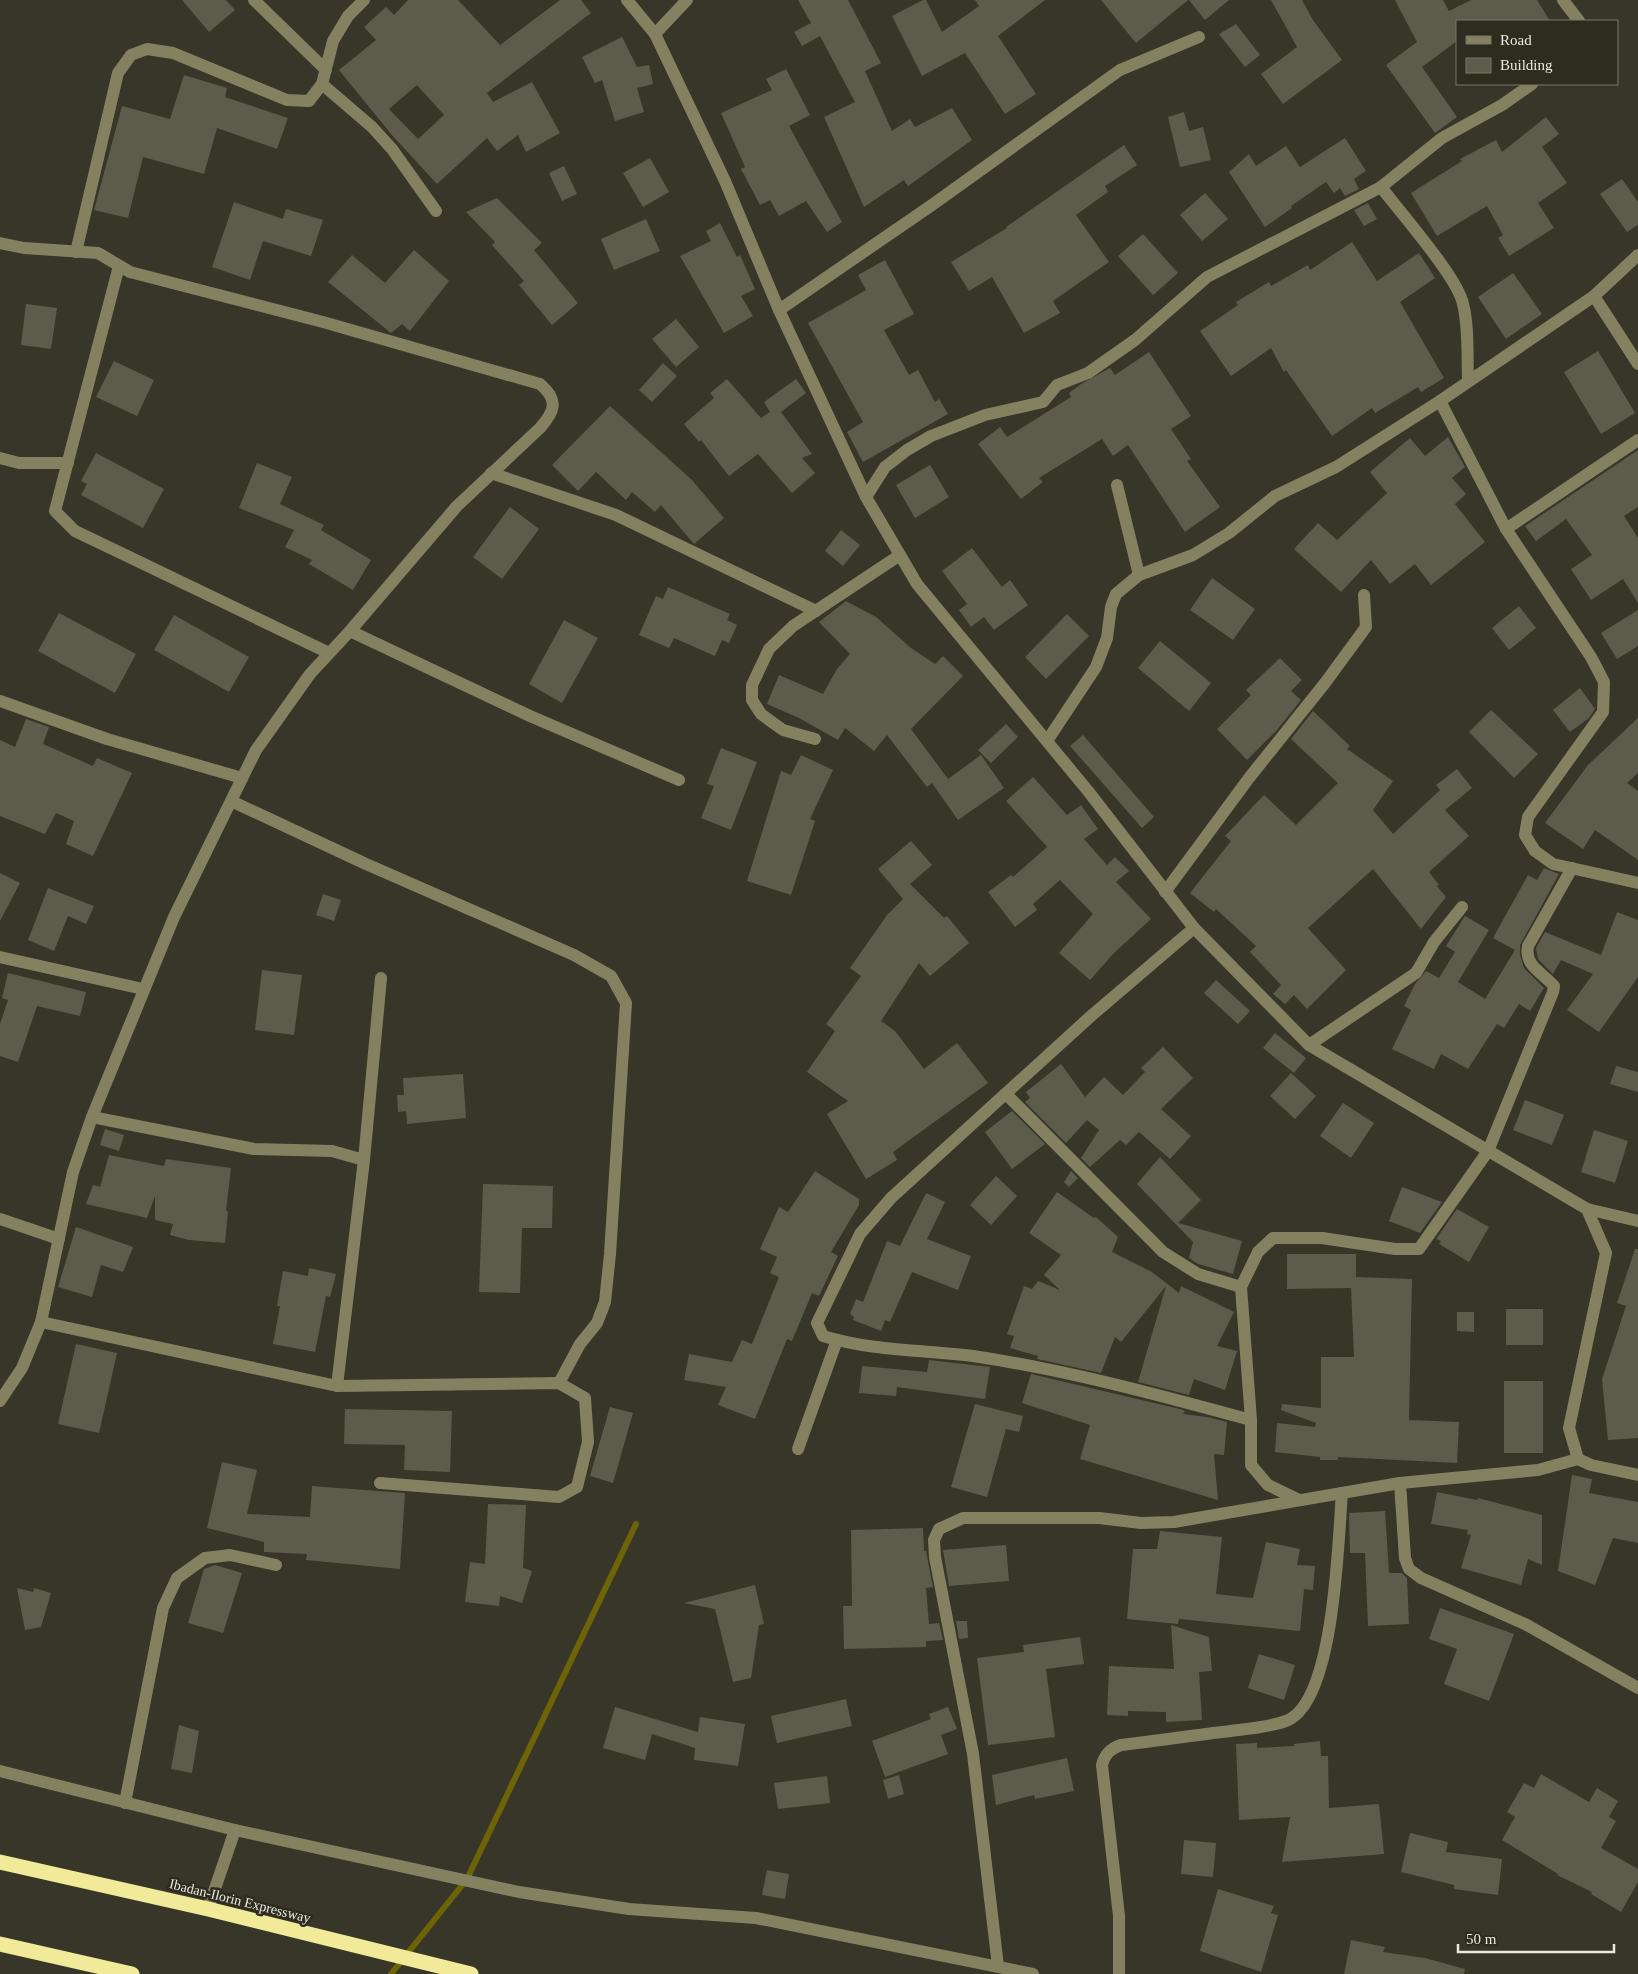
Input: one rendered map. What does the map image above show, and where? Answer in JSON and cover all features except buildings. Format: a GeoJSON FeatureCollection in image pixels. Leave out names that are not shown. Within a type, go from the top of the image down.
{"type":"FeatureCollection","features":[{"type":"Feature","properties":{"kind":"highway","name":"Ibadan-Ilorin Expressway"},"geometry":{"type":"LineString","coordinates":[[0,1862],[208,1909],[471,1974]]}},
{"type":"Feature","properties":{"kind":"highway"},"geometry":{"type":"LineString","coordinates":[[0,1944],[132,1974]]}},
{"type":"Feature","properties":{"kind":"street"},"geometry":{"type":"LineString","coordinates":[[254,0],[326,70]]}},
{"type":"Feature","properties":{"kind":"street"},"geometry":{"type":"LineString","coordinates":[[76,252],[118,73],[131,55],[148,49],[173,53],[287,100],[309,101],[322,84],[333,42],[348,16],[364,0]]}},
{"type":"Feature","properties":{"kind":"street"},"geometry":{"type":"LineString","coordinates":[[627,0],[655,34],[725,181],[779,310],[866,497],[917,584],[1047,741],[1194,928],[1309,1045],[1587,1209],[1638,1220]]}},
{"type":"Feature","properties":{"kind":"street"},"geometry":{"type":"LineString","coordinates":[[655,34],[687,0]]}},
{"type":"Feature","properties":{"kind":"street"},"geometry":{"type":"LineString","coordinates":[[1563,0],[1578,20]]}},
{"type":"Feature","properties":{"kind":"street"},"geometry":{"type":"LineString","coordinates":[[779,310],[932,205],[1120,70],[1199,37]]}},
{"type":"Feature","properties":{"kind":"street"},"geometry":{"type":"LineString","coordinates":[[322,84],[372,127],[392,149],[436,211]]}},
{"type":"Feature","properties":{"kind":"street"},"geometry":{"type":"LineString","coordinates":[[866,497],[885,467],[907,450],[931,436],[985,415],[1043,402],[1057,385],[1088,372],[1135,340],[1207,277],[1381,187],[1442,138],[1502,105],[1531,85]]}},
{"type":"Feature","properties":{"kind":"street"},"geometry":{"type":"LineString","coordinates":[[1381,187],[1446,272],[1463,301],[1466,324],[1468,380]]}},
{"type":"Feature","properties":{"kind":"street"},"geometry":{"type":"LineString","coordinates":[[0,243],[24,248],[98,253],[130,272],[323,322],[540,384],[550,393],[553,404],[552,415],[457,506],[350,631],[310,674],[256,750],[174,916],[92,1117],[73,1172],[41,1322],[22,1368],[0,1401]]}},
{"type":"Feature","properties":{"kind":"street"},"geometry":{"type":"LineString","coordinates":[[1047,741],[1096,667],[1107,638],[1111,607],[1116,594],[1139,575],[1193,555],[1229,533],[1275,496],[1336,467],[1440,401],[1468,380],[1594,296],[1638,255]]}},
{"type":"Feature","properties":{"kind":"street"},"geometry":{"type":"LineString","coordinates":[[119,266],[55,511],[76,531],[329,653]]}},
{"type":"Feature","properties":{"kind":"street"},"geometry":{"type":"LineString","coordinates":[[1594,296],[1638,364]]}},
{"type":"Feature","properties":{"kind":"street"},"geometry":{"type":"LineString","coordinates":[[1440,401],[1506,529],[1590,657],[1604,682],[1603,712],[1528,817],[1525,835],[1535,851],[1553,864],[1638,883]]}},
{"type":"Feature","properties":{"kind":"street"},"geometry":{"type":"LineString","coordinates":[[1506,529],[1638,440]]}},
{"type":"Feature","properties":{"kind":"street"},"geometry":{"type":"LineString","coordinates":[[0,458],[19,463],[68,463]]}},
{"type":"Feature","properties":{"kind":"street"},"geometry":{"type":"LineString","coordinates":[[491,473],[616,515],[816,611]]}},
{"type":"Feature","properties":{"kind":"street"},"geometry":{"type":"LineString","coordinates":[[1117,485],[1139,575]]}},
{"type":"Feature","properties":{"kind":"street"},"geometry":{"type":"LineString","coordinates":[[814,739],[783,730],[761,714],[752,700],[752,685],[769,649],[793,626],[900,555]]}},
{"type":"Feature","properties":{"kind":"street"},"geometry":{"type":"LineString","coordinates":[[1165,892],[1249,778],[1325,684],[1366,627],[1364,595]]}},
{"type":"Feature","properties":{"kind":"street"},"geometry":{"type":"LineString","coordinates":[[350,631],[530,716],[679,780]]}},
{"type":"Feature","properties":{"kind":"street"},"geometry":{"type":"LineString","coordinates":[[0,701],[107,739],[242,778]]}},
{"type":"Feature","properties":{"kind":"street"},"geometry":{"type":"LineString","coordinates":[[231,801],[366,864],[574,955],[611,976],[626,1003],[610,1254],[605,1302],[597,1323],[580,1344],[559,1383]]}},
{"type":"Feature","properties":{"kind":"street"},"geometry":{"type":"LineString","coordinates":[[1298,1500],[1268,1485],[1251,1465],[1251,1420],[1241,1287],[1258,1252],[1273,1238],[1322,1238],[1395,1249],[1418,1249],[1488,1151],[1553,992],[1551,983],[1528,962],[1526,955],[1528,946],[1572,868]]}},
{"type":"Feature","properties":{"kind":"street"},"geometry":{"type":"LineString","coordinates":[[1309,1045],[1416,973],[1434,942],[1462,907]]}},
{"type":"Feature","properties":{"kind":"street"},"geometry":{"type":"LineString","coordinates":[[1194,928],[1091,1016],[891,1198],[860,1234],[817,1324],[823,1336],[858,1345],[974,1356],[1129,1386],[1251,1420]]}},
{"type":"Feature","properties":{"kind":"street"},"geometry":{"type":"LineString","coordinates":[[0,957],[143,989]]}},
{"type":"Feature","properties":{"kind":"street"},"geometry":{"type":"LineString","coordinates":[[337,1386],[364,1160],[381,978]]}},
{"type":"Feature","properties":{"kind":"street"},"geometry":{"type":"LineString","coordinates":[[1006,1094],[1163,1252],[1198,1274],[1241,1287]]}},
{"type":"Feature","properties":{"kind":"street"},"geometry":{"type":"LineString","coordinates":[[92,1117],[254,1149],[332,1151],[364,1160]]}},
{"type":"Feature","properties":{"kind":"street"},"geometry":{"type":"LineString","coordinates":[[1578,1459],[1569,1428],[1606,1253],[1587,1209]]}},
{"type":"Feature","properties":{"kind":"street"},"geometry":{"type":"LineString","coordinates":[[0,1219],[59,1239]]}},
{"type":"Feature","properties":{"kind":"street"},"geometry":{"type":"LineString","coordinates":[[41,1322],[337,1386],[559,1383],[585,1398],[588,1442],[578,1487],[559,1498],[380,1483]]}},
{"type":"Feature","properties":{"kind":"street"},"geometry":{"type":"LineString","coordinates":[[798,1449],[837,1340]]}},
{"type":"Feature","properties":{"kind":"street"},"geometry":{"type":"LineString","coordinates":[[998,1966],[973,1754],[935,1557],[934,1540],[939,1530],[962,1518],[1099,1518],[1142,1523],[1174,1522],[1400,1483],[1538,1470],[1578,1459],[1598,1467],[1638,1475]]}},
{"type":"Feature","properties":{"kind":"street"},"geometry":{"type":"LineString","coordinates":[[1400,1483],[1405,1558],[1409,1569],[1421,1578],[1525,1624],[1638,1688]]}},
{"type":"Feature","properties":{"kind":"street"},"geometry":{"type":"LineString","coordinates":[[1119,1974],[1119,1916],[1102,1765],[1104,1758],[1109,1751],[1121,1745],[1259,1727],[1287,1721],[1297,1714],[1311,1695],[1328,1643],[1342,1493]]}},
{"type":"Feature","properties":{"kind":"street"},"geometry":{"type":"LineString","coordinates":[[125,1803],[162,1608],[177,1578],[205,1558],[230,1555],[276,1565]]}},
{"type":"Feature","properties":{"kind":"street"},"geometry":{"type":"LineString","coordinates":[[0,1771],[235,1830],[519,1892],[630,1909],[756,1918],[1033,1974]]}},
{"type":"Feature","properties":{"kind":"street"},"geometry":{"type":"LineString","coordinates":[[208,1909],[235,1830]]}},
{"type":"Feature","properties":{"kind":"waterway"},"geometry":{"type":"LineString","coordinates":[[391,1974],[467,1879],[636,1524]]}}]}
